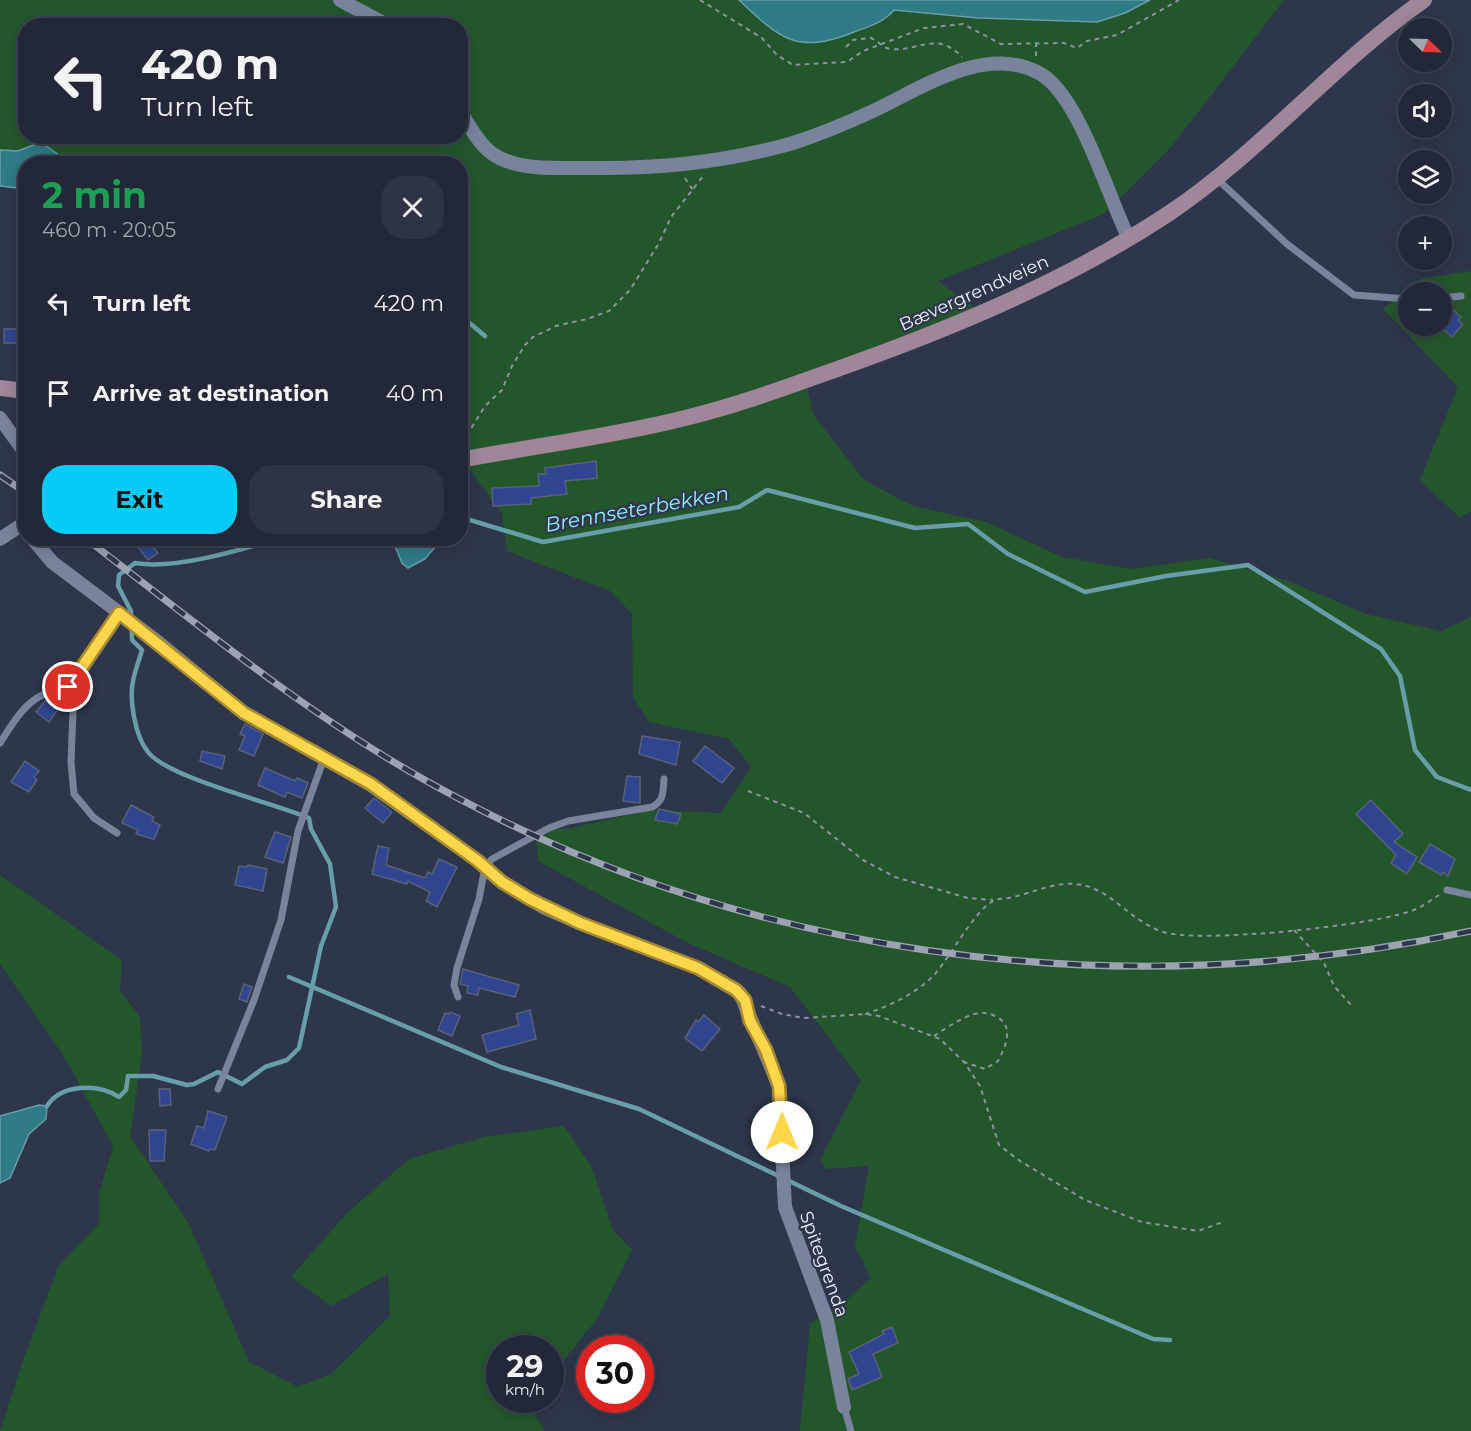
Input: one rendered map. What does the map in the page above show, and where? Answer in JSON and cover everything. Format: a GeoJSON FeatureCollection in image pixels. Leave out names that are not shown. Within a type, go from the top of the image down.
{"type":"FeatureCollection","features":[{"type":"Feature","properties":{"kind":"main road","name":"Bævergrendveien"},"geometry":{"type":"LineString","coordinates":[[468,459],[662,424],[763,395],[894,349],[966,320],[1079,266],[1129,239],[1170,213],[1215,178],[1349,59],[1424,0]]}},
{"type":"Feature","properties":{"kind":"main road"},"geometry":{"type":"LineString","coordinates":[[0,388],[18,389]]}},
{"type":"Feature","properties":{"kind":"street"},"geometry":{"type":"LineString","coordinates":[[340,0],[374,18]]}},
{"type":"Feature","properties":{"kind":"street"},"geometry":{"type":"LineString","coordinates":[[468,123],[491,153],[520,164],[645,168],[715,160],[772,148],[831,129],[927,84],[973,67],[1001,64],[1027,67],[1041,74],[1060,91],[1086,140],[1129,239]]}},
{"type":"Feature","properties":{"kind":"street"},"geometry":{"type":"LineString","coordinates":[[0,418],[18,443]]}},
{"type":"Feature","properties":{"kind":"street"},"geometry":{"type":"LineString","coordinates":[[0,539],[18,527]]}},
{"type":"Feature","properties":{"kind":"street"},"geometry":{"type":"LineString","coordinates":[[39,546],[52,562],[244,713],[398,802],[502,882],[545,908],[698,968],[736,990],[745,1000]]}},
{"type":"Feature","properties":{"kind":"street"},"geometry":{"type":"LineString","coordinates":[[74,686],[80,670],[119,613]]}},
{"type":"Feature","properties":{"kind":"street","name":"Spitegrenda"},"geometry":{"type":"LineString","coordinates":[[745,1000],[750,1021],[766,1050],[779,1086],[785,1207],[827,1320],[844,1407]]}},
{"type":"Feature","properties":{"kind":"lane"},"geometry":{"type":"LineString","coordinates":[[1215,178],[1294,250],[1354,295],[1374,299],[1398,299]]}},
{"type":"Feature","properties":{"kind":"lane"},"geometry":{"type":"LineString","coordinates":[[1452,297],[1461,296]]}},
{"type":"Feature","properties":{"kind":"lane"},"geometry":{"type":"LineString","coordinates":[[0,744],[24,706],[33,699],[74,686],[71,762],[74,794],[94,818],[117,833]]}},
{"type":"Feature","properties":{"kind":"lane"},"geometry":{"type":"LineString","coordinates":[[218,1089],[254,1000],[281,920],[298,831],[324,759]]}},
{"type":"Feature","properties":{"kind":"lane"},"geometry":{"type":"LineString","coordinates":[[458,998],[454,985],[457,968],[479,899],[485,867],[492,859],[549,828],[578,819],[652,807],[659,803],[664,779]]}},
{"type":"Feature","properties":{"kind":"lane"},"geometry":{"type":"LineString","coordinates":[[1447,890],[1471,895]]}},
{"type":"Feature","properties":{"kind":"lane","name":"Spitegrenda"},"geometry":{"type":"LineString","coordinates":[[844,1407],[851,1431]]}},
{"type":"Feature","properties":{"kind":"path"},"geometry":{"type":"LineString","coordinates":[[700,0],[762,38],[777,55],[793,65],[847,62],[863,51],[924,28],[963,24],[1001,44],[1064,43],[1077,48],[1087,41],[1117,35],[1179,0]]}},
{"type":"Feature","properties":{"kind":"path"},"geometry":{"type":"LineString","coordinates":[[846,47],[853,40],[871,38],[881,46],[901,49],[933,42],[956,50],[973,67]]}},
{"type":"Feature","properties":{"kind":"path"},"geometry":{"type":"LineString","coordinates":[[468,434],[485,406],[502,390],[512,366],[532,337],[556,326],[609,311],[630,290],[659,243],[671,217],[715,160]]}},
{"type":"Feature","properties":{"kind":"path"},"geometry":{"type":"LineString","coordinates":[[748,791],[804,813],[863,860],[895,877],[968,898],[994,900],[1078,883],[1091,886],[1114,900],[1138,920],[1162,932],[1184,935],[1241,935],[1377,919],[1416,910],[1447,890]]}},
{"type":"Feature","properties":{"kind":"path"},"geometry":{"type":"LineString","coordinates":[[865,1014],[888,1006],[927,982],[980,914],[994,900]]}},
{"type":"Feature","properties":{"kind":"path"},"geometry":{"type":"LineString","coordinates":[[1294,930],[1324,963],[1334,986],[1353,1007]]}},
{"type":"Feature","properties":{"kind":"path"},"geometry":{"type":"LineString","coordinates":[[745,1000],[794,1017],[865,1014],[893,1020],[934,1036],[948,1044],[964,1062],[980,1086],[999,1145],[1020,1161],[1085,1200],[1142,1222],[1198,1232],[1223,1222]]}},
{"type":"Feature","properties":{"kind":"path"},"geometry":{"type":"LineString","coordinates":[[934,1036],[973,1014],[985,1012],[1005,1024],[1008,1035],[999,1061],[985,1069],[964,1062]]}},
{"type":"Feature","properties":{"kind":"shaded area"},"geometry":{"type":"Polygon","coordinates":[[[0,0],[739,0],[760,20],[831,41],[885,21],[894,10],[978,18],[1097,22],[1125,13],[1150,0],[1284,0],[1172,146],[1104,214],[938,281],[977,310],[807,387],[813,414],[864,480],[913,506],[986,522],[1062,557],[1132,569],[1210,558],[1291,582],[1366,614],[1441,631],[1471,617],[1471,1431],[800,1431],[810,1323],[833,1312],[871,1278],[855,1246],[869,1166],[825,1169],[820,1160],[861,1080],[790,987],[688,943],[538,861],[536,831],[571,828],[650,810],[721,813],[751,767],[729,739],[649,722],[633,697],[632,614],[610,591],[507,551],[502,514],[468,467],[468,156],[59,156],[44,144],[468,144],[468,18],[18,18],[18,144],[36,144],[18,151],[0,150],[0,0]]]}},
{"type":"Feature","properties":{"kind":"shaded area"},"geometry":{"type":"Polygon","coordinates":[[[739,0],[1150,0],[1125,13],[1097,22],[978,18],[894,10],[881,21],[854,32],[834,39],[803,42],[778,33],[739,0]]]}},
{"type":"Feature","properties":{"kind":"shaded area"},"geometry":{"type":"Polygon","coordinates":[[[36,144],[44,144],[60,156],[18,156],[18,188],[0,186],[0,150],[18,151],[36,144]]]}},
{"type":"Feature","properties":{"kind":"shaded area"},"geometry":{"type":"Polygon","coordinates":[[[1471,271],[1471,511],[1460,518],[1420,480],[1458,387],[1409,336],[1452,336],[1452,282],[1416,282],[1420,279],[1471,271]]]}},
{"type":"Feature","properties":{"kind":"shaded area"},"geometry":{"type":"Polygon","coordinates":[[[1398,297],[1398,325],[1383,309],[1398,297]]]}},
{"type":"Feature","properties":{"kind":"shaded area"},"geometry":{"type":"Polygon","coordinates":[[[395,546],[436,546],[425,559],[408,568],[402,563],[395,546]]]}},
{"type":"Feature","properties":{"kind":"shaded area"},"geometry":{"type":"Polygon","coordinates":[[[0,875],[122,960],[120,991],[140,1017],[142,1054],[130,1136],[189,1224],[249,1362],[298,1387],[331,1374],[390,1316],[388,1274],[331,1306],[291,1277],[346,1214],[409,1159],[484,1137],[564,1126],[592,1168],[613,1230],[632,1250],[597,1319],[584,1335],[576,1335],[576,1345],[564,1360],[564,1335],[486,1335],[486,1413],[534,1413],[545,1431],[0,1431],[22,1363],[59,1265],[99,1224],[99,1193],[113,1146],[65,1058],[0,964],[0,875]]]}},
{"type":"Feature","properties":{"kind":"shaded area"},"geometry":{"type":"Polygon","coordinates":[[[39,1105],[47,1106],[46,1119],[29,1134],[10,1178],[0,1183],[0,1116],[39,1105]]]}},
{"type":"Feature","properties":{"kind":"building"},"geometry":{"type":"Polygon","coordinates":[[[1453,310],[1461,317],[1458,320],[1463,324],[1452,337],[1453,310]]]}},
{"type":"Feature","properties":{"kind":"building"},"geometry":{"type":"Polygon","coordinates":[[[4,329],[18,329],[17,343],[4,343],[4,329]]]}},
{"type":"Feature","properties":{"kind":"building"},"geometry":{"type":"Polygon","coordinates":[[[596,461],[597,478],[565,481],[567,494],[531,498],[531,504],[493,506],[492,488],[539,486],[538,474],[546,474],[545,468],[596,461]]]}},
{"type":"Feature","properties":{"kind":"building"},"geometry":{"type":"Polygon","coordinates":[[[137,546],[152,546],[158,553],[148,560],[137,546]]]}},
{"type":"Feature","properties":{"kind":"building"},"geometry":{"type":"Polygon","coordinates":[[[46,700],[58,709],[49,722],[36,712],[46,700]]]}},
{"type":"Feature","properties":{"kind":"building"},"geometry":{"type":"Polygon","coordinates":[[[245,724],[263,734],[254,756],[239,750],[245,736],[240,734],[245,724]]]}},
{"type":"Feature","properties":{"kind":"building"},"geometry":{"type":"Polygon","coordinates":[[[642,736],[680,742],[676,765],[639,754],[642,736]]]}},
{"type":"Feature","properties":{"kind":"building"},"geometry":{"type":"Polygon","coordinates":[[[705,746],[734,768],[722,783],[693,761],[705,746]]]}},
{"type":"Feature","properties":{"kind":"building"},"geometry":{"type":"Polygon","coordinates":[[[202,751],[225,756],[222,769],[200,761],[202,751]]]}},
{"type":"Feature","properties":{"kind":"building"},"geometry":{"type":"Polygon","coordinates":[[[25,761],[39,771],[34,777],[37,780],[29,792],[11,782],[25,761]]]}},
{"type":"Feature","properties":{"kind":"building"},"geometry":{"type":"Polygon","coordinates":[[[265,768],[295,781],[297,778],[308,783],[302,798],[287,792],[285,797],[258,785],[265,768]]]}},
{"type":"Feature","properties":{"kind":"building"},"geometry":{"type":"Polygon","coordinates":[[[627,776],[640,777],[640,803],[623,801],[627,776]]]}},
{"type":"Feature","properties":{"kind":"building"},"geometry":{"type":"Polygon","coordinates":[[[374,798],[392,812],[383,823],[365,808],[374,798]]]}},
{"type":"Feature","properties":{"kind":"building"},"geometry":{"type":"Polygon","coordinates":[[[1371,800],[1403,834],[1394,842],[1417,857],[1407,874],[1391,863],[1396,855],[1356,814],[1371,800]]]}},
{"type":"Feature","properties":{"kind":"building"},"geometry":{"type":"Polygon","coordinates":[[[131,805],[154,817],[152,821],[160,825],[154,839],[136,834],[138,830],[122,823],[131,805]]]}},
{"type":"Feature","properties":{"kind":"building"},"geometry":{"type":"Polygon","coordinates":[[[659,809],[681,814],[677,824],[655,820],[659,809]]]}},
{"type":"Feature","properties":{"kind":"building"},"geometry":{"type":"Polygon","coordinates":[[[275,832],[291,837],[283,863],[265,857],[275,832]]]}},
{"type":"Feature","properties":{"kind":"building"},"geometry":{"type":"Polygon","coordinates":[[[1430,844],[1455,859],[1448,876],[1443,872],[1441,875],[1419,862],[1430,844]]]}},
{"type":"Feature","properties":{"kind":"building"},"geometry":{"type":"Polygon","coordinates":[[[378,846],[389,848],[386,865],[425,878],[428,872],[432,874],[439,859],[457,867],[437,907],[426,901],[430,892],[408,881],[407,884],[372,874],[378,846]]]}},
{"type":"Feature","properties":{"kind":"building"},"geometry":{"type":"Polygon","coordinates":[[[248,865],[267,869],[263,891],[235,885],[239,866],[247,867],[248,865]]]}},
{"type":"Feature","properties":{"kind":"building"},"geometry":{"type":"Polygon","coordinates":[[[463,969],[519,985],[515,997],[479,988],[478,995],[467,993],[468,986],[460,984],[463,969]]]}},
{"type":"Feature","properties":{"kind":"building"},"geometry":{"type":"Polygon","coordinates":[[[244,984],[252,987],[247,1002],[239,999],[244,984]]]}},
{"type":"Feature","properties":{"kind":"building"},"geometry":{"type":"Polygon","coordinates":[[[530,1010],[536,1039],[487,1052],[482,1035],[519,1025],[516,1014],[530,1010]]]}},
{"type":"Feature","properties":{"kind":"building"},"geometry":{"type":"Polygon","coordinates":[[[450,1012],[460,1016],[452,1036],[438,1030],[445,1013],[450,1012]]]}},
{"type":"Feature","properties":{"kind":"building"},"geometry":{"type":"Polygon","coordinates":[[[704,1015],[720,1029],[702,1051],[685,1038],[696,1020],[698,1022],[704,1015]]]}},
{"type":"Feature","properties":{"kind":"building"},"geometry":{"type":"Polygon","coordinates":[[[159,1089],[170,1089],[171,1105],[160,1106],[159,1089]]]}},
{"type":"Feature","properties":{"kind":"building"},"geometry":{"type":"Polygon","coordinates":[[[208,1111],[227,1117],[215,1150],[210,1149],[209,1151],[191,1144],[197,1126],[204,1128],[208,1111]]]}},
{"type":"Feature","properties":{"kind":"building"},"geometry":{"type":"Polygon","coordinates":[[[149,1130],[166,1130],[164,1161],[150,1161],[149,1130]]]}},
{"type":"Feature","properties":{"kind":"building"},"geometry":{"type":"Polygon","coordinates":[[[892,1327],[898,1343],[873,1354],[882,1377],[852,1390],[848,1379],[859,1374],[849,1352],[884,1334],[882,1331],[892,1327]]]}},
{"type":"Feature","properties":{"kind":"waterway"},"geometry":{"type":"LineString","coordinates":[[468,322],[485,336]]}},
{"type":"Feature","properties":{"kind":"waterway","name":"Brennseterbekken"},"geometry":{"type":"LineString","coordinates":[[468,519],[543,542],[739,507],[767,490],[915,528],[968,524],[1008,554],[1085,592],[1166,576],[1248,565],[1381,649],[1400,676],[1415,750],[1437,777],[1471,790]]}},
{"type":"Feature","properties":{"kind":"waterway"},"geometry":{"type":"LineString","coordinates":[[47,1106],[61,1093],[80,1088],[101,1089],[119,1097],[126,1090],[128,1076],[153,1076],[187,1085],[218,1072],[242,1084],[265,1067],[287,1060],[299,1048],[321,946],[336,907],[330,864],[311,829],[309,818],[177,771],[159,762],[148,752],[136,728],[132,698],[133,681],[142,650],[132,640],[131,611],[118,586],[119,575],[135,563],[169,564],[252,546]]}},
{"type":"Feature","properties":{"kind":"waterway"},"geometry":{"type":"LineString","coordinates":[[289,977],[501,1067],[639,1109],[841,1206],[1153,1339],[1170,1340]]}},
{"type":"Feature","properties":{"kind":"railway"},"geometry":{"type":"LineString","coordinates":[[0,475],[18,487]]}},
{"type":"Feature","properties":{"kind":"railway"},"geometry":{"type":"LineString","coordinates":[[95,546],[284,689],[366,745],[409,771],[532,834],[660,885],[791,924],[925,950],[1061,964],[1198,965],[1335,954],[1471,931]]}},
{"type":"Feature","properties":{"kind":"route"},"geometry":{"type":"LineString","coordinates":[[68,687],[74,686],[80,670],[119,613],[244,713],[371,784],[478,861],[502,882],[545,908],[711,974],[740,993],[745,1000],[747,1014],[766,1050],[779,1086],[782,1132]]}}]}
